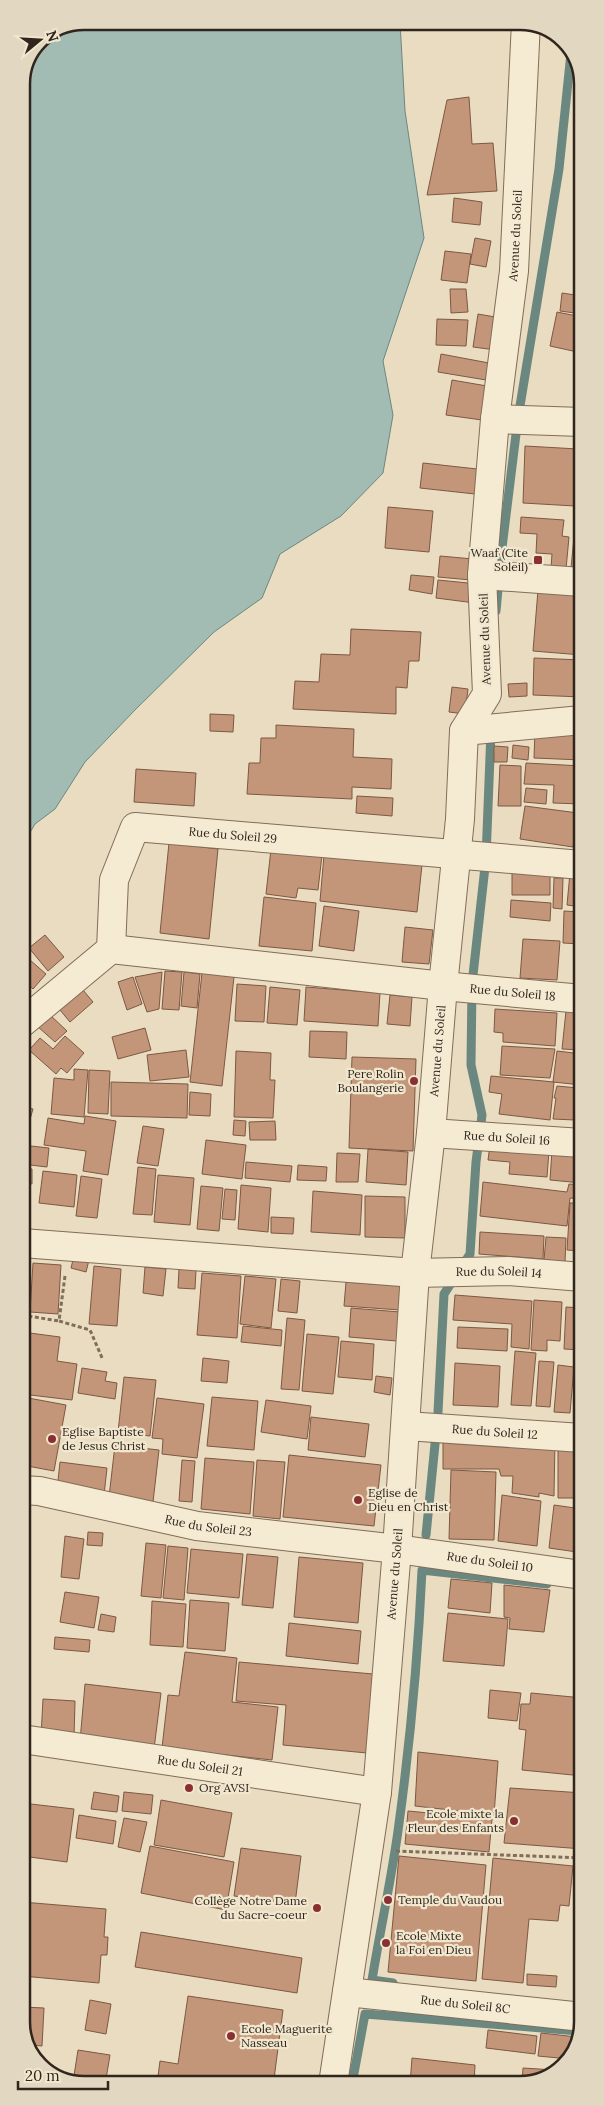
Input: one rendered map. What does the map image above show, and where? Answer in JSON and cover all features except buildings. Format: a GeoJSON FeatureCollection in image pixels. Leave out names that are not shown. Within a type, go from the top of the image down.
{"type":"FeatureCollection","features":[{"type":"Feature","properties":{"kind":"street","name":"Avenue du Soleil"},"geometry":{"type":"LineString","coordinates":[[334,2076],[377,1792],[397,1549],[415,1274],[431,1133],[443,986],[457,855],[464,730],[487,694],[482,575],[496,418],[514,271],[526,30]]}},
{"type":"Feature","properties":{"kind":"street"},"geometry":{"type":"LineString","coordinates":[[496,418],[574,422]]}},
{"type":"Feature","properties":{"kind":"street"},"geometry":{"type":"LineString","coordinates":[[482,575],[574,581]]}},
{"type":"Feature","properties":{"kind":"street"},"geometry":{"type":"LineString","coordinates":[[464,730],[574,721]]}},
{"type":"Feature","properties":{"kind":"street","name":"Rue du Soleil 29"},"geometry":{"type":"LineString","coordinates":[[111,950],[114,880],[135,827],[457,855]]}},
{"type":"Feature","properties":{"kind":"street"},"geometry":{"type":"LineString","coordinates":[[457,855],[574,864]]}},
{"type":"Feature","properties":{"kind":"street"},"geometry":{"type":"LineString","coordinates":[[30,1016],[111,950],[443,986]]}},
{"type":"Feature","properties":{"kind":"street","name":"Rue du Soleil 18"},"geometry":{"type":"LineString","coordinates":[[443,986],[574,998]]}},
{"type":"Feature","properties":{"kind":"street","name":"Rue du Soleil 16"},"geometry":{"type":"LineString","coordinates":[[431,1133],[574,1142]]}},
{"type":"Feature","properties":{"kind":"street","name":"Rue du Soleil 14"},"geometry":{"type":"LineString","coordinates":[[30,1244],[415,1274],[508,1271],[574,1275]]}},
{"type":"Feature","properties":{"kind":"street","name":"Rue du Soleil 12"},"geometry":{"type":"LineString","coordinates":[[406,1426],[574,1437]]}},
{"type":"Feature","properties":{"kind":"street","name":"Rue du Soleil 23"},"geometry":{"type":"LineString","coordinates":[[30,1490],[197,1526],[397,1549]]}},
{"type":"Feature","properties":{"kind":"street","name":"Rue du Soleil 10"},"geometry":{"type":"LineString","coordinates":[[397,1549],[574,1574]]}},
{"type":"Feature","properties":{"kind":"street","name":"Rue du Soleil 21"},"geometry":{"type":"LineString","coordinates":[[30,1740],[377,1792]]}},
{"type":"Feature","properties":{"kind":"street","name":"Rue du Soleil 8C"},"geometry":{"type":"LineString","coordinates":[[347,1992],[574,2016]]}},
{"type":"Feature","properties":{"kind":"path"},"geometry":{"type":"LineString","coordinates":[[59,1321],[70,1246]]}},
{"type":"Feature","properties":{"kind":"path"},"geometry":{"type":"LineString","coordinates":[[30,1316],[90,1330],[103,1360]]}},
{"type":"Feature","properties":{"kind":"path"},"geometry":{"type":"LineString","coordinates":[[394,1851],[574,1858]]}},
{"type":"Feature","properties":{"kind":"water"},"geometry":{"type":"Polygon","coordinates":[[[84,30],[400,30],[405,111],[424,238],[383,361],[393,415],[383,473],[341,516],[280,554],[262,598],[214,632],[135,710],[85,762],[55,809],[35,824],[30,832],[30,84],[34,65],[65,65],[65,34],[84,30]]]}},
{"type":"Feature","properties":{"kind":"waterway"},"geometry":{"type":"LineString","coordinates":[[499,572],[518,418],[559,169],[570,64]]}},
{"type":"Feature","properties":{"kind":"waterway"},"geometry":{"type":"LineString","coordinates":[[496,611],[498,589]]}},
{"type":"Feature","properties":{"kind":"waterway"},"geometry":{"type":"LineString","coordinates":[[438,1412],[444,1294],[470,1254],[476,1162],[482,1115],[471,1065],[472,984],[486,858],[491,731]]}},
{"type":"Feature","properties":{"kind":"waterway"},"geometry":{"type":"LineString","coordinates":[[426,1535],[436,1434]]}},
{"type":"Feature","properties":{"kind":"waterway"},"geometry":{"type":"LineString","coordinates":[[393,1983],[372,1980],[398,1831],[413,1700],[422,1570],[547,1584]]}},
{"type":"Feature","properties":{"kind":"waterway"},"geometry":{"type":"LineString","coordinates":[[353,2076],[365,2014],[573,2031]]}},
{"type":"Feature","properties":{"kind":"place","name":"Waaf (Cite Soleil)"},"geometry":{"type":"Point","coordinates":[538,560]}},
{"type":"Feature","properties":{"kind":"place","name":"Pere Rolin Boulangerie"},"geometry":{"type":"Point","coordinates":[414,1081]}},
{"type":"Feature","properties":{"kind":"place","name":"Eglise Baptiste de Jesus Christ"},"geometry":{"type":"Point","coordinates":[52,1439]}},
{"type":"Feature","properties":{"kind":"place","name":"Eglise de Dieu en Christ"},"geometry":{"type":"Point","coordinates":[358,1500]}},
{"type":"Feature","properties":{"kind":"place","name":"Org AVSI"},"geometry":{"type":"Point","coordinates":[189,1788]}},
{"type":"Feature","properties":{"kind":"place","name":"Ecole mixte la Fleur des Enfants"},"geometry":{"type":"Point","coordinates":[514,1821]}},
{"type":"Feature","properties":{"kind":"place","name":"Temple du Vaudou"},"geometry":{"type":"Point","coordinates":[388,1900]}},
{"type":"Feature","properties":{"kind":"place","name":"Collège Notre Dame du Sacre-coeur"},"geometry":{"type":"Point","coordinates":[317,1908]}},
{"type":"Feature","properties":{"kind":"place","name":"Ecole Mixte la Foi en Dieu"},"geometry":{"type":"Point","coordinates":[386,1943]}},
{"type":"Feature","properties":{"kind":"place","name":"Ecole Maguerite Nasseau"},"geometry":{"type":"Point","coordinates":[231,2036]}}]}
